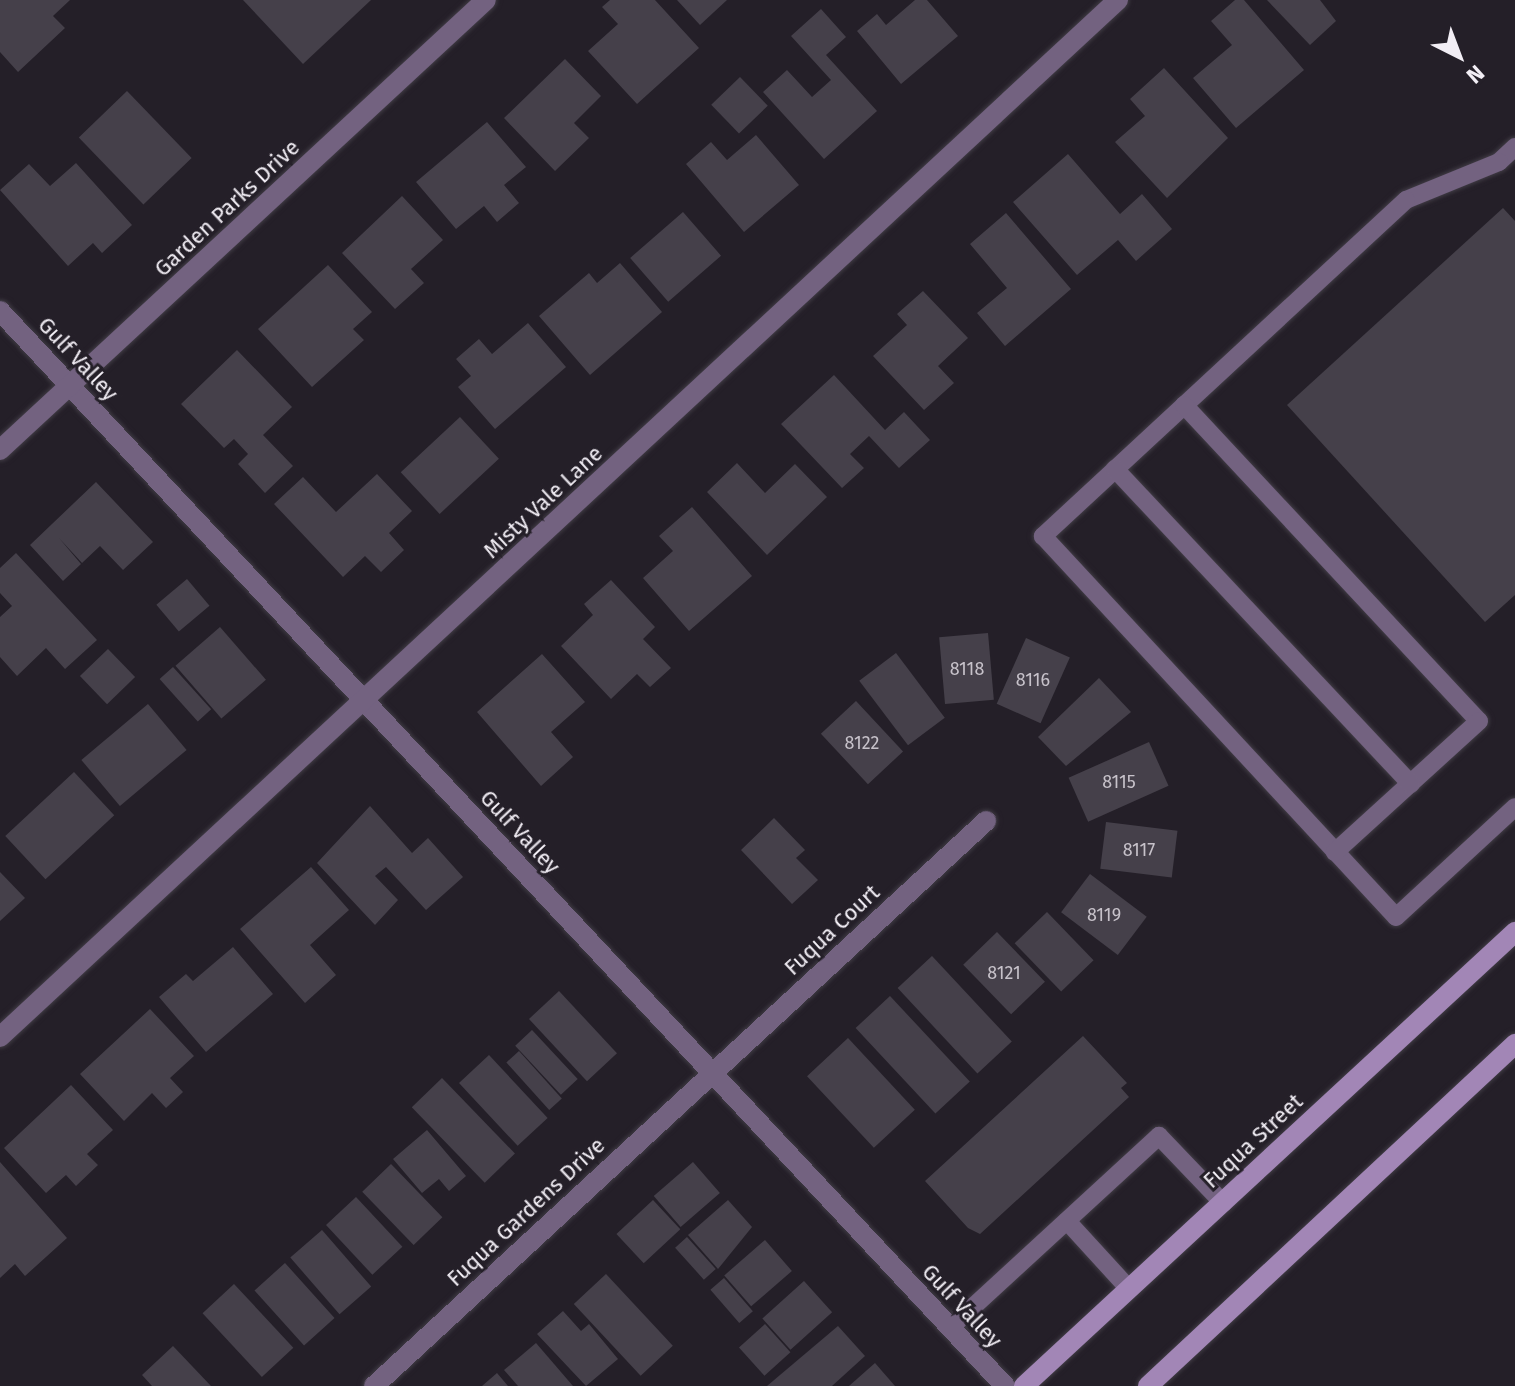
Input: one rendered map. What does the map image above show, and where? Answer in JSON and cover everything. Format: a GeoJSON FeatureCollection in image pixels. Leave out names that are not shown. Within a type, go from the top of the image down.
{"type":"FeatureCollection","features":[{"type":"Feature","properties":{"kind":"main road","name":"Fuqua Street"},"geometry":{"type":"LineString","coordinates":[[1024,1386],[1515,932]]}},
{"type":"Feature","properties":{"kind":"main road"},"geometry":{"type":"LineString","coordinates":[[1148,1386],[1515,1044]]}},
{"type":"Feature","properties":{"kind":"street","name":"Garden Parks Drive"},"geometry":{"type":"LineString","coordinates":[[0,450],[486,0]]}},
{"type":"Feature","properties":{"kind":"street","name":"Misty Vale Lane"},"geometry":{"type":"LineString","coordinates":[[0,1037],[1118,0]]}},
{"type":"Feature","properties":{"kind":"street","name":"Gulf Valley"},"geometry":{"type":"LineString","coordinates":[[0,311],[1005,1386]]}},
{"type":"Feature","properties":{"kind":"street","name":"Fuqua Court"},"geometry":{"type":"LineString","coordinates":[[711,1074],[986,821]]}},
{"type":"Feature","properties":{"kind":"street","name":"Fuqua Gardens Drive"},"geometry":{"type":"LineString","coordinates":[[374,1386],[711,1074]]}},
{"type":"Feature","properties":{"kind":"lane"},"geometry":{"type":"LineString","coordinates":[[1515,147],[1499,162],[1406,200],[1043,536],[1396,917],[1515,807]]}},
{"type":"Feature","properties":{"kind":"lane"},"geometry":{"type":"LineString","coordinates":[[1184,405],[1479,721],[1335,852]]}},
{"type":"Feature","properties":{"kind":"lane"},"geometry":{"type":"LineString","coordinates":[[1115,469],[1411,784]]}},
{"type":"Feature","properties":{"kind":"lane"},"geometry":{"type":"LineString","coordinates":[[950,1328],[1159,1136],[1223,1203]]}},
{"type":"Feature","properties":{"kind":"lane"},"geometry":{"type":"LineString","coordinates":[[1067,1221],[1129,1289]]}},
{"type":"Feature","properties":{"kind":"building"},"geometry":{"type":"Polygon","coordinates":[[[0,0],[70,0],[53,16],[65,28],[18,72],[0,52],[0,0]]]}},
{"type":"Feature","properties":{"kind":"building"},"geometry":{"type":"Polygon","coordinates":[[[243,0],[371,0],[303,64],[243,0]]]}},
{"type":"Feature","properties":{"kind":"building"},"geometry":{"type":"Polygon","coordinates":[[[610,0],[655,0],[699,48],[637,104],[588,51],[618,24],[602,7],[610,0]]]}},
{"type":"Feature","properties":{"kind":"building"},"geometry":{"type":"Polygon","coordinates":[[[677,0],[727,0],[700,25],[677,0]]]}},
{"type":"Feature","properties":{"kind":"building"},"geometry":{"type":"Polygon","coordinates":[[[915,0],[927,0],[958,36],[901,84],[857,31],[877,14],[886,25],[915,0]]]}},
{"type":"Feature","properties":{"kind":"building"},"geometry":{"type":"Polygon","coordinates":[[[1235,0],[1244,0],[1304,70],[1236,128],[1193,78],[1232,45],[1211,21],[1235,0]]]}},
{"type":"Feature","properties":{"kind":"building"},"geometry":{"type":"Polygon","coordinates":[[[1267,0],[1320,0],[1336,21],[1310,45],[1267,0]]]}},
{"type":"Feature","properties":{"kind":"building"},"geometry":{"type":"Polygon","coordinates":[[[821,9],[846,37],[826,55],[877,111],[824,159],[763,92],[787,70],[812,97],[831,80],[791,36],[821,9]]]}},
{"type":"Feature","properties":{"kind":"building"},"geometry":{"type":"Polygon","coordinates":[[[565,59],[601,96],[574,123],[589,138],[555,171],[504,118],[565,59]]]}},
{"type":"Feature","properties":{"kind":"building"},"geometry":{"type":"Polygon","coordinates":[[[1164,68],[1228,138],[1167,198],[1115,142],[1145,116],[1130,99],[1164,68]]]}},
{"type":"Feature","properties":{"kind":"building"},"geometry":{"type":"Polygon","coordinates":[[[740,77],[768,106],[739,134],[711,105],[740,77]]]}},
{"type":"Feature","properties":{"kind":"building"},"geometry":{"type":"Polygon","coordinates":[[[127,91],[192,158],[143,204],[79,138],[127,91]]]}},
{"type":"Feature","properties":{"kind":"building"},"geometry":{"type":"Polygon","coordinates":[[[487,122],[526,167],[504,185],[519,203],[497,222],[484,206],[456,229],[416,182],[487,122]]]}},
{"type":"Feature","properties":{"kind":"building"},"geometry":{"type":"Polygon","coordinates":[[[756,135],[799,185],[744,232],[686,164],[711,142],[727,160],[756,135]]]}},
{"type":"Feature","properties":{"kind":"building"},"geometry":{"type":"Polygon","coordinates":[[[1068,154],[1120,214],[1142,194],[1172,229],[1136,261],[1118,240],[1077,275],[1013,202],[1068,154]]]}},
{"type":"Feature","properties":{"kind":"building"},"geometry":{"type":"Polygon","coordinates":[[[76,163],[132,225],[102,253],[93,243],[68,266],[0,190],[29,164],[50,186],[76,163]]]}},
{"type":"Feature","properties":{"kind":"building"},"geometry":{"type":"Polygon","coordinates":[[[402,196],[443,240],[411,269],[424,283],[395,309],[342,253],[402,196]]]}},
{"type":"Feature","properties":{"kind":"building"},"geometry":{"type":"Polygon","coordinates":[[[1503,208],[1515,221],[1515,595],[1485,622],[1287,405],[1503,208]]]}},
{"type":"Feature","properties":{"kind":"building"},"geometry":{"type":"Polygon","coordinates":[[[683,212],[721,256],[668,302],[630,258],[683,212]]]}},
{"type":"Feature","properties":{"kind":"building"},"geometry":{"type":"Polygon","coordinates":[[[1006,213],[1071,289],[1005,346],[977,313],[1007,288],[970,244],[1006,213]]]}},
{"type":"Feature","properties":{"kind":"building"},"geometry":{"type":"Polygon","coordinates":[[[620,263],[662,312],[590,375],[539,316],[589,273],[597,283],[620,263]]]}},
{"type":"Feature","properties":{"kind":"building"},"geometry":{"type":"Polygon","coordinates":[[[328,265],[372,312],[353,329],[364,340],[312,387],[258,329],[328,265]]]}},
{"type":"Feature","properties":{"kind":"building"},"geometry":{"type":"Polygon","coordinates":[[[923,291],[968,338],[938,366],[954,383],[924,410],[873,356],[907,325],[897,314],[923,291]]]}},
{"type":"Feature","properties":{"kind":"building"},"geometry":{"type":"Polygon","coordinates":[[[528,323],[566,367],[495,429],[458,387],[471,376],[456,359],[479,339],[492,354],[528,323]]]}},
{"type":"Feature","properties":{"kind":"building"},"geometry":{"type":"Polygon","coordinates":[[[237,350],[292,407],[263,435],[293,466],[265,493],[238,464],[248,454],[234,439],[224,448],[181,404],[237,350]]]}},
{"type":"Feature","properties":{"kind":"building"},"geometry":{"type":"Polygon","coordinates":[[[834,375],[885,430],[904,412],[930,440],[899,468],[869,436],[850,454],[864,468],[842,488],[781,424],[834,375]]]}},
{"type":"Feature","properties":{"kind":"building"},"geometry":{"type":"Polygon","coordinates":[[[460,417],[499,459],[440,514],[401,472],[460,417]]]}},
{"type":"Feature","properties":{"kind":"building"},"geometry":{"type":"Polygon","coordinates":[[[737,463],[765,493],[795,464],[827,497],[767,555],[707,492],[737,463]]]}},
{"type":"Feature","properties":{"kind":"building"},"geometry":{"type":"Polygon","coordinates":[[[377,474],[412,511],[389,533],[404,550],[381,572],[365,556],[343,577],[274,504],[303,477],[336,512],[377,474]]]}},
{"type":"Feature","properties":{"kind":"building"},"geometry":{"type":"Polygon","coordinates":[[[96,482],[153,542],[123,570],[100,546],[82,563],[59,538],[81,564],[63,581],[30,545],[96,482]]]}},
{"type":"Feature","properties":{"kind":"building"},"geometry":{"type":"Polygon","coordinates":[[[692,507],[752,576],[689,631],[643,578],[673,551],[659,536],[692,507]]]}},
{"type":"Feature","properties":{"kind":"building"},"geometry":{"type":"Polygon","coordinates":[[[16,553],[97,640],[65,669],[46,648],[17,676],[0,657],[0,617],[12,606],[0,593],[0,568],[16,553]]]}},
{"type":"Feature","properties":{"kind":"building"},"geometry":{"type":"Polygon","coordinates":[[[187,579],[209,606],[179,632],[156,605],[187,579]]]}},
{"type":"Feature","properties":{"kind":"building"},"geometry":{"type":"Polygon","coordinates":[[[611,580],[655,627],[643,639],[671,668],[650,687],[637,674],[611,699],[561,646],[593,615],[584,604],[611,580]]]}},
{"type":"Feature","properties":{"kind":"building"},"geometry":{"type":"Polygon","coordinates":[[[220,627],[266,680],[221,719],[175,666],[220,627]]]}},
{"type":"Feature","properties":{"kind":"building"},"geometry":{"type":"Polygon","coordinates":[[[988,633],[994,700],[945,704],[939,637],[988,633]]]}},
{"type":"Feature","properties":{"kind":"building"},"geometry":{"type":"Polygon","coordinates":[[[1026,638],[1070,658],[1041,723],[997,704],[1026,638]]]}},
{"type":"Feature","properties":{"kind":"building"},"geometry":{"type":"Polygon","coordinates":[[[108,649],[135,677],[107,704],[80,676],[108,649]]]}},
{"type":"Feature","properties":{"kind":"building"},"geometry":{"type":"Polygon","coordinates":[[[896,653],[945,718],[908,745],[859,681],[896,653]]]}},
{"type":"Feature","properties":{"kind":"building"},"geometry":{"type":"Polygon","coordinates":[[[542,654],[585,702],[551,732],[573,757],[541,786],[477,712],[542,654]]]}},
{"type":"Feature","properties":{"kind":"building"},"geometry":{"type":"Polygon","coordinates":[[[173,667],[211,709],[198,721],[160,679],[173,667]]]}},
{"type":"Feature","properties":{"kind":"building"},"geometry":{"type":"Polygon","coordinates":[[[1099,678],[1131,712],[1066,766],[1038,737],[1099,678]]]}},
{"type":"Feature","properties":{"kind":"building"},"geometry":{"type":"Polygon","coordinates":[[[856,701],[903,751],[868,784],[821,734],[856,701]]]}},
{"type":"Feature","properties":{"kind":"building"},"geometry":{"type":"Polygon","coordinates":[[[148,704],[187,750],[120,806],[81,760],[148,704]]]}},
{"type":"Feature","properties":{"kind":"building"},"geometry":{"type":"Polygon","coordinates":[[[1149,742],[1169,786],[1088,822],[1069,778],[1149,742]]]}},
{"type":"Feature","properties":{"kind":"building"},"geometry":{"type":"Polygon","coordinates":[[[74,772],[114,815],[45,879],[5,836],[74,772]]]}},
{"type":"Feature","properties":{"kind":"building"},"geometry":{"type":"Polygon","coordinates":[[[370,806],[412,853],[428,838],[463,877],[426,910],[386,867],[375,876],[398,900],[375,925],[317,863],[370,806]]]}},
{"type":"Feature","properties":{"kind":"building"},"geometry":{"type":"Polygon","coordinates":[[[774,818],[805,850],[796,858],[818,880],[792,904],[741,850],[774,818]]]}},
{"type":"Feature","properties":{"kind":"building"},"geometry":{"type":"Polygon","coordinates":[[[1106,822],[1177,831],[1172,877],[1100,869],[1106,822]]]}},
{"type":"Feature","properties":{"kind":"building"},"geometry":{"type":"Polygon","coordinates":[[[311,867],[349,910],[310,945],[336,975],[305,1003],[240,929],[311,867]]]}},
{"type":"Feature","properties":{"kind":"building"},"geometry":{"type":"Polygon","coordinates":[[[0,872],[25,898],[0,921],[0,872]]]}},
{"type":"Feature","properties":{"kind":"building"},"geometry":{"type":"Polygon","coordinates":[[[1090,874],[1147,917],[1118,955],[1061,912],[1090,874]]]}},
{"type":"Feature","properties":{"kind":"building"},"geometry":{"type":"Polygon","coordinates":[[[1047,912],[1094,960],[1061,991],[1015,943],[1047,912]]]}},
{"type":"Feature","properties":{"kind":"building"},"geometry":{"type":"Polygon","coordinates":[[[997,932],[1045,982],[1011,1014],[963,965],[997,932]]]}},
{"type":"Feature","properties":{"kind":"building"},"geometry":{"type":"Polygon","coordinates":[[[233,947],[273,994],[206,1052],[159,997],[186,974],[193,981],[233,947]]]}},
{"type":"Feature","properties":{"kind":"building"},"geometry":{"type":"Polygon","coordinates":[[[932,956],[1012,1042],[977,1074],[898,988],[932,956]]]}},
{"type":"Feature","properties":{"kind":"building"},"geometry":{"type":"Polygon","coordinates":[[[559,991],[617,1053],[587,1081],[529,1019],[559,991]]]}},
{"type":"Feature","properties":{"kind":"building"},"geometry":{"type":"Polygon","coordinates":[[[890,996],[970,1082],[935,1114],[856,1028],[890,996]]]}},
{"type":"Feature","properties":{"kind":"building"},"geometry":{"type":"Polygon","coordinates":[[[150,1009],[194,1056],[170,1078],[183,1092],[166,1108],[152,1093],[124,1121],[80,1074],[150,1009]]]}},
{"type":"Feature","properties":{"kind":"building"},"geometry":{"type":"Polygon","coordinates":[[[532,1030],[578,1079],[561,1095],[515,1046],[532,1030]]]}},
{"type":"Feature","properties":{"kind":"building"},"geometry":{"type":"Polygon","coordinates":[[[1083,1036],[1127,1083],[1121,1088],[1129,1097],[980,1234],[968,1228],[925,1181],[1083,1036]]]}},
{"type":"Feature","properties":{"kind":"building"},"geometry":{"type":"Polygon","coordinates":[[[848,1038],[915,1110],[874,1148],[807,1076],[848,1038]]]}},
{"type":"Feature","properties":{"kind":"building"},"geometry":{"type":"Polygon","coordinates":[[[519,1051],[562,1099],[549,1110],[506,1062],[519,1051]]]}},
{"type":"Feature","properties":{"kind":"building"},"geometry":{"type":"Polygon","coordinates":[[[489,1055],[548,1118],[518,1146],[459,1083],[489,1055]]]}},
{"type":"Feature","properties":{"kind":"building"},"geometry":{"type":"Polygon","coordinates":[[[442,1078],[515,1154],[485,1183],[412,1107],[442,1078]]]}},
{"type":"Feature","properties":{"kind":"building"},"geometry":{"type":"Polygon","coordinates":[[[71,1085],[113,1130],[87,1154],[98,1165],[76,1186],[66,1175],[46,1193],[4,1148],[71,1085]]]}},
{"type":"Feature","properties":{"kind":"building"},"geometry":{"type":"Polygon","coordinates":[[[427,1130],[466,1176],[449,1191],[439,1179],[422,1193],[393,1159],[427,1130]]]}},
{"type":"Feature","properties":{"kind":"building"},"geometry":{"type":"Polygon","coordinates":[[[0,1162],[67,1238],[25,1276],[15,1264],[0,1278],[0,1162]]]}},
{"type":"Feature","properties":{"kind":"building"},"geometry":{"type":"Polygon","coordinates":[[[693,1162],[720,1193],[681,1227],[654,1196],[693,1162]]]}},
{"type":"Feature","properties":{"kind":"building"},"geometry":{"type":"Polygon","coordinates":[[[391,1164],[442,1217],[414,1245],[362,1192],[391,1164]]]}},
{"type":"Feature","properties":{"kind":"building"},"geometry":{"type":"Polygon","coordinates":[[[356,1197],[402,1247],[372,1275],[326,1225],[356,1197]]]}},
{"type":"Feature","properties":{"kind":"building"},"geometry":{"type":"Polygon","coordinates":[[[653,1200],[680,1229],[644,1263],[616,1234],[653,1200]]]}},
{"type":"Feature","properties":{"kind":"building"},"geometry":{"type":"Polygon","coordinates":[[[728,1200],[752,1227],[718,1269],[688,1235],[728,1200]]]}},
{"type":"Feature","properties":{"kind":"building"},"geometry":{"type":"Polygon","coordinates":[[[322,1230],[371,1287],[340,1314],[290,1258],[322,1230]]]}},
{"type":"Feature","properties":{"kind":"building"},"geometry":{"type":"Polygon","coordinates":[[[687,1237],[716,1269],[704,1280],[675,1248],[687,1237]]]}},
{"type":"Feature","properties":{"kind":"building"},"geometry":{"type":"Polygon","coordinates":[[[765,1240],[792,1271],[751,1306],[724,1275],[765,1240]]]}},
{"type":"Feature","properties":{"kind":"building"},"geometry":{"type":"Polygon","coordinates":[[[285,1263],[335,1318],[304,1345],[255,1290],[285,1263]]]}},
{"type":"Feature","properties":{"kind":"building"},"geometry":{"type":"Polygon","coordinates":[[[606,1274],[673,1346],[641,1376],[574,1304],[606,1274]]]}},
{"type":"Feature","properties":{"kind":"building"},"geometry":{"type":"Polygon","coordinates":[[[724,1278],[753,1311],[739,1323],[710,1290],[724,1278]]]}},
{"type":"Feature","properties":{"kind":"building"},"geometry":{"type":"Polygon","coordinates":[[[804,1281],[832,1312],[790,1350],[762,1318],[804,1281]]]}},
{"type":"Feature","properties":{"kind":"building"},"geometry":{"type":"Polygon","coordinates":[[[234,1284],[293,1348],[262,1377],[203,1313],[234,1284]]]}},
{"type":"Feature","properties":{"kind":"building"},"geometry":{"type":"Polygon","coordinates":[[[563,1311],[581,1331],[589,1324],[618,1359],[586,1386],[537,1334],[563,1311]]]}},
{"type":"Feature","properties":{"kind":"building"},"geometry":{"type":"Polygon","coordinates":[[[765,1324],[790,1352],[764,1376],[739,1347],[765,1324]]]}},
{"type":"Feature","properties":{"kind":"building"},"geometry":{"type":"Polygon","coordinates":[[[838,1326],[865,1356],[832,1386],[767,1386],[838,1326]]]}},
{"type":"Feature","properties":{"kind":"building"},"geometry":{"type":"Polygon","coordinates":[[[536,1343],[573,1386],[518,1386],[504,1370],[536,1343]]]}},
{"type":"Feature","properties":{"kind":"building"},"geometry":{"type":"Polygon","coordinates":[[[173,1346],[211,1386],[152,1386],[142,1375],[173,1346]]]}},
{"type":"Feature","properties":{"kind":"building"},"geometry":{"type":"Polygon","coordinates":[[[875,1363],[895,1386],[849,1386],[875,1363]]]}},
{"type":"Feature","properties":{"kind":"building"},"geometry":{"type":"Polygon","coordinates":[[[497,1373],[508,1386],[482,1386],[497,1373]]]}}]}
